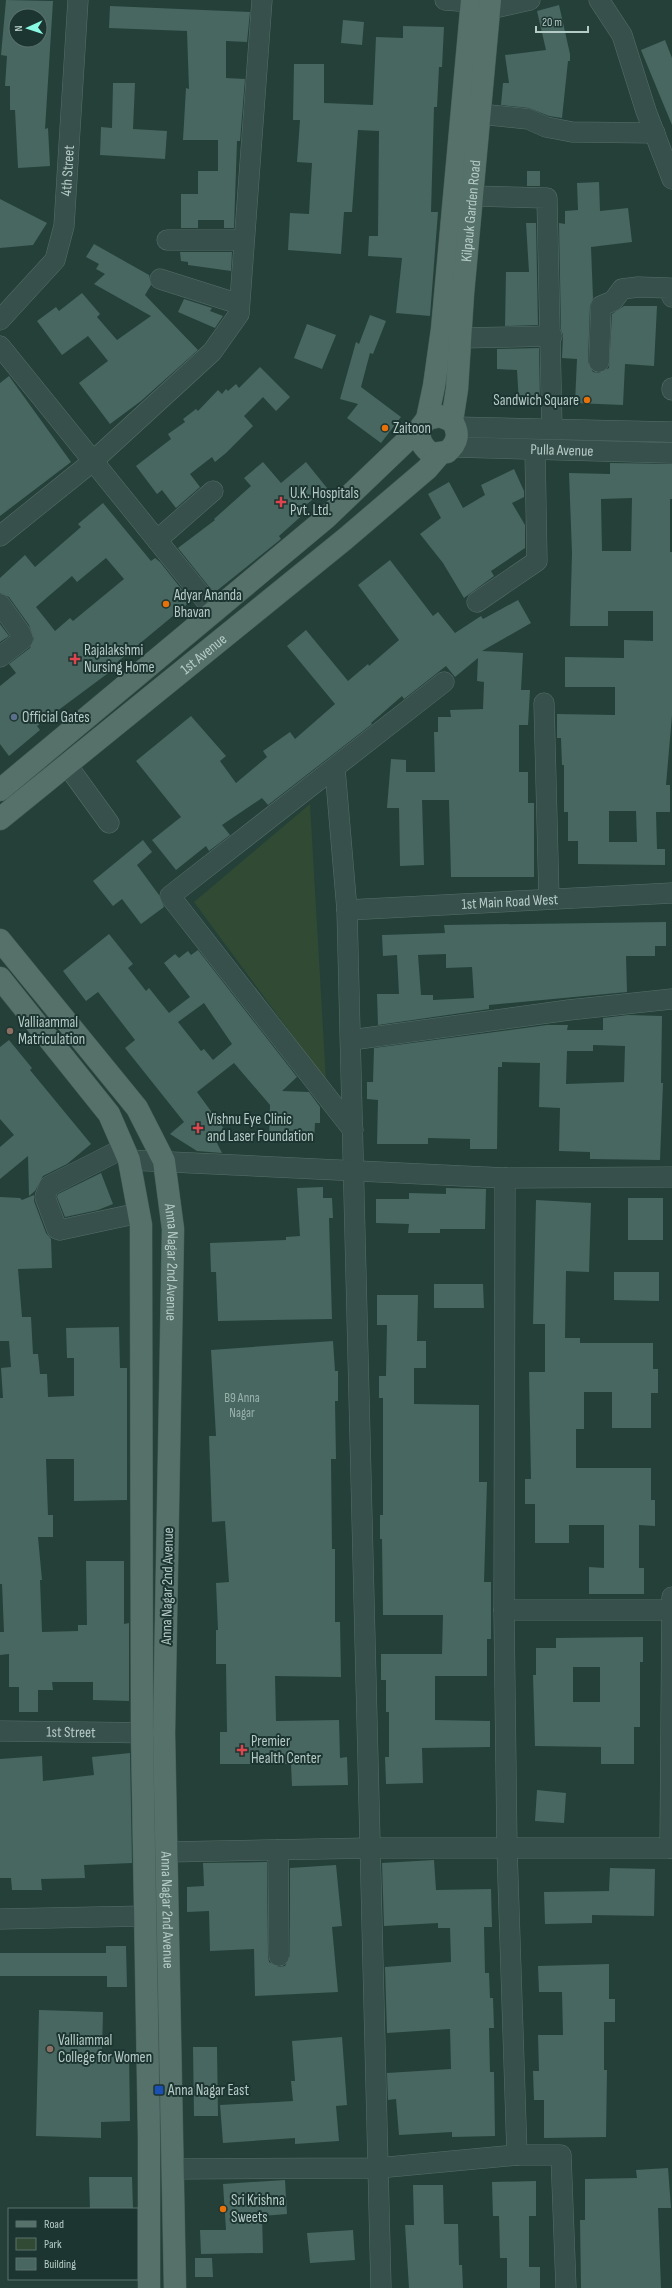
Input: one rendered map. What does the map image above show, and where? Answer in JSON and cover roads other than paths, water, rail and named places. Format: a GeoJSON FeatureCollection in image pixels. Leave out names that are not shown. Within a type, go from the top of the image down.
{"type":"FeatureCollection","features":[{"type":"Feature","properties":{"kind":"main road","name":"Kilpauk Garden Road"},"geometry":{"type":"LineString","coordinates":[[450,438],[480,114],[481,3]]}},
{"type":"Feature","properties":{"kind":"main road","name":"Kilpauk Garden Road"},"geometry":{"type":"LineString","coordinates":[[423,424],[434,386],[442,329],[481,3]]}},
{"type":"Feature","properties":{"kind":"main road"},"geometry":{"type":"LineString","coordinates":[[440,416],[450,438],[432,454],[421,443],[419,436],[423,424],[440,416]]}},
{"type":"Feature","properties":{"kind":"main road","name":"1st Avenue"},"geometry":{"type":"LineString","coordinates":[[0,790],[326,518],[423,424]]}},
{"type":"Feature","properties":{"kind":"main road","name":"1st Avenue"},"geometry":{"type":"LineString","coordinates":[[0,820],[345,539],[427,469],[450,438]]}},
{"type":"Feature","properties":{"kind":"main road","name":"Anna Nagar 2nd Avenue"},"geometry":{"type":"LineString","coordinates":[[0,940],[137,1108],[164,1161],[173,1229],[164,1733],[175,2288]]}},
{"type":"Feature","properties":{"kind":"main road","name":"Anna Nagar 2nd Avenue"},"geometry":{"type":"LineString","coordinates":[[0,978],[108,1114],[127,1154],[141,1224],[142,1734],[149,2288]]}},
{"type":"Feature","properties":{"kind":"street","name":"4th Street"},"geometry":{"type":"LineString","coordinates":[[0,320],[54,260],[64,226],[78,0]]}},
{"type":"Feature","properties":{"kind":"street"},"geometry":{"type":"LineString","coordinates":[[0,536],[92,462],[212,352],[238,314],[262,0]]}},
{"type":"Feature","properties":{"kind":"street"},"geometry":{"type":"LineString","coordinates":[[445,0],[481,3],[530,0]]}},
{"type":"Feature","properties":{"kind":"street"},"geometry":{"type":"LineString","coordinates":[[599,0],[622,35],[672,179]]}},
{"type":"Feature","properties":{"kind":"street"},"geometry":{"type":"LineString","coordinates":[[480,114],[528,119],[546,128],[572,132],[655,133]]}},
{"type":"Feature","properties":{"kind":"street"},"geometry":{"type":"LineString","coordinates":[[473,196],[548,198],[552,336],[552,430]]}},
{"type":"Feature","properties":{"kind":"street"},"geometry":{"type":"LineString","coordinates":[[167,240],[244,240]]}},
{"type":"Feature","properties":{"kind":"street"},"geometry":{"type":"LineString","coordinates":[[160,279],[239,304]]}},
{"type":"Feature","properties":{"kind":"street"},"geometry":{"type":"LineString","coordinates":[[599,362],[601,306],[613,301],[622,289],[627,288],[669,288],[672,297]]}},
{"type":"Feature","properties":{"kind":"street"},"geometry":{"type":"LineString","coordinates":[[460,338],[552,336]]}},
{"type":"Feature","properties":{"kind":"street"},"geometry":{"type":"LineString","coordinates":[[0,346],[92,462],[215,612]]}},
{"type":"Feature","properties":{"kind":"street","name":"Pulla Avenue"},"geometry":{"type":"LineString","coordinates":[[450,438],[552,430],[672,432]]}},
{"type":"Feature","properties":{"kind":"street","name":"Pulla Avenue"},"geometry":{"type":"LineString","coordinates":[[450,438],[535,450],[672,453]]}},
{"type":"Feature","properties":{"kind":"street"},"geometry":{"type":"LineString","coordinates":[[477,602],[537,561],[535,450]]}},
{"type":"Feature","properties":{"kind":"street"},"geometry":{"type":"LineString","coordinates":[[157,540],[213,491]]}},
{"type":"Feature","properties":{"kind":"street"},"geometry":{"type":"LineString","coordinates":[[0,604],[20,632],[23,639],[0,657]]}},
{"type":"Feature","properties":{"kind":"street"},"geometry":{"type":"LineString","coordinates":[[353,1130],[170,896],[335,769],[444,682]]}},
{"type":"Feature","properties":{"kind":"street"},"geometry":{"type":"LineString","coordinates":[[544,704],[549,898]]}},
{"type":"Feature","properties":{"kind":"street"},"geometry":{"type":"LineString","coordinates":[[67,765],[109,823]]}},
{"type":"Feature","properties":{"kind":"street"},"geometry":{"type":"LineString","coordinates":[[335,769],[347,910],[351,1040],[381,2288]]}},
{"type":"Feature","properties":{"kind":"street","name":"1st Main Road West"},"geometry":{"type":"LineString","coordinates":[[347,910],[549,898],[672,893]]}},
{"type":"Feature","properties":{"kind":"street"},"geometry":{"type":"LineString","coordinates":[[351,1040],[569,1010],[672,999]]}},
{"type":"Feature","properties":{"kind":"street"},"geometry":{"type":"LineString","coordinates":[[139,1213],[60,1230],[57,1229],[45,1197],[49,1186],[127,1154],[164,1161],[505,1178],[672,1177]]}},
{"type":"Feature","properties":{"kind":"street"},"geometry":{"type":"LineString","coordinates":[[505,1178],[504,1610],[507,1848],[517,2155]]}},
{"type":"Feature","properties":{"kind":"street"},"geometry":{"type":"LineString","coordinates":[[166,1852],[370,1848],[671,1848],[672,1597]]}},
{"type":"Feature","properties":{"kind":"street"},"geometry":{"type":"LineString","coordinates":[[504,1610],[672,1610]]}},
{"type":"Feature","properties":{"kind":"street","name":"1st Street"},"geometry":{"type":"LineString","coordinates":[[0,1731],[142,1734],[164,1733]]}},
{"type":"Feature","properties":{"kind":"street"},"geometry":{"type":"LineString","coordinates":[[278,1850],[278,1956]]}},
{"type":"Feature","properties":{"kind":"street"},"geometry":{"type":"LineString","coordinates":[[0,1918],[145,1916]]}},
{"type":"Feature","properties":{"kind":"street"},"geometry":{"type":"LineString","coordinates":[[173,2169],[378,2168],[517,2155],[561,2155],[566,2288]]}},
{"type":"Feature","properties":{"kind":"place","name":"Sandwich Square"},"geometry":{"type":"Point","coordinates":[587,400]}},
{"type":"Feature","properties":{"kind":"place","name":"Zaitoon"},"geometry":{"type":"Point","coordinates":[385,428]}},
{"type":"Feature","properties":{"kind":"place","name":"U.K. Hospitals Pvt. Ltd."},"geometry":{"type":"Point","coordinates":[281,502]}},
{"type":"Feature","properties":{"kind":"place","name":"Adyar Ananda Bhavan"},"geometry":{"type":"Point","coordinates":[166,604]}},
{"type":"Feature","properties":{"kind":"place","name":"Rajalakshmi Nursing Home"},"geometry":{"type":"Point","coordinates":[75,659]}},
{"type":"Feature","properties":{"kind":"place","name":"Official Gates"},"geometry":{"type":"Point","coordinates":[14,717]}},
{"type":"Feature","properties":{"kind":"place","name":"Valliaammal Matriculation"},"geometry":{"type":"Point","coordinates":[10,1031]}},
{"type":"Feature","properties":{"kind":"place","name":"Vishnu Eye Clinic and Laser Foundation"},"geometry":{"type":"Point","coordinates":[198,1128]}},
{"type":"Feature","properties":{"kind":"place","name":"Premier Health Center"},"geometry":{"type":"Point","coordinates":[242,1750]}},
{"type":"Feature","properties":{"kind":"place","name":"Valliammal College for Women"},"geometry":{"type":"Point","coordinates":[50,2049]}},
{"type":"Feature","properties":{"kind":"place","name":"Anna Nagar East"},"geometry":{"type":"Point","coordinates":[159,2090]}},
{"type":"Feature","properties":{"kind":"place","name":"Sri Krishna Sweets"},"geometry":{"type":"Point","coordinates":[223,2209]}}]}
